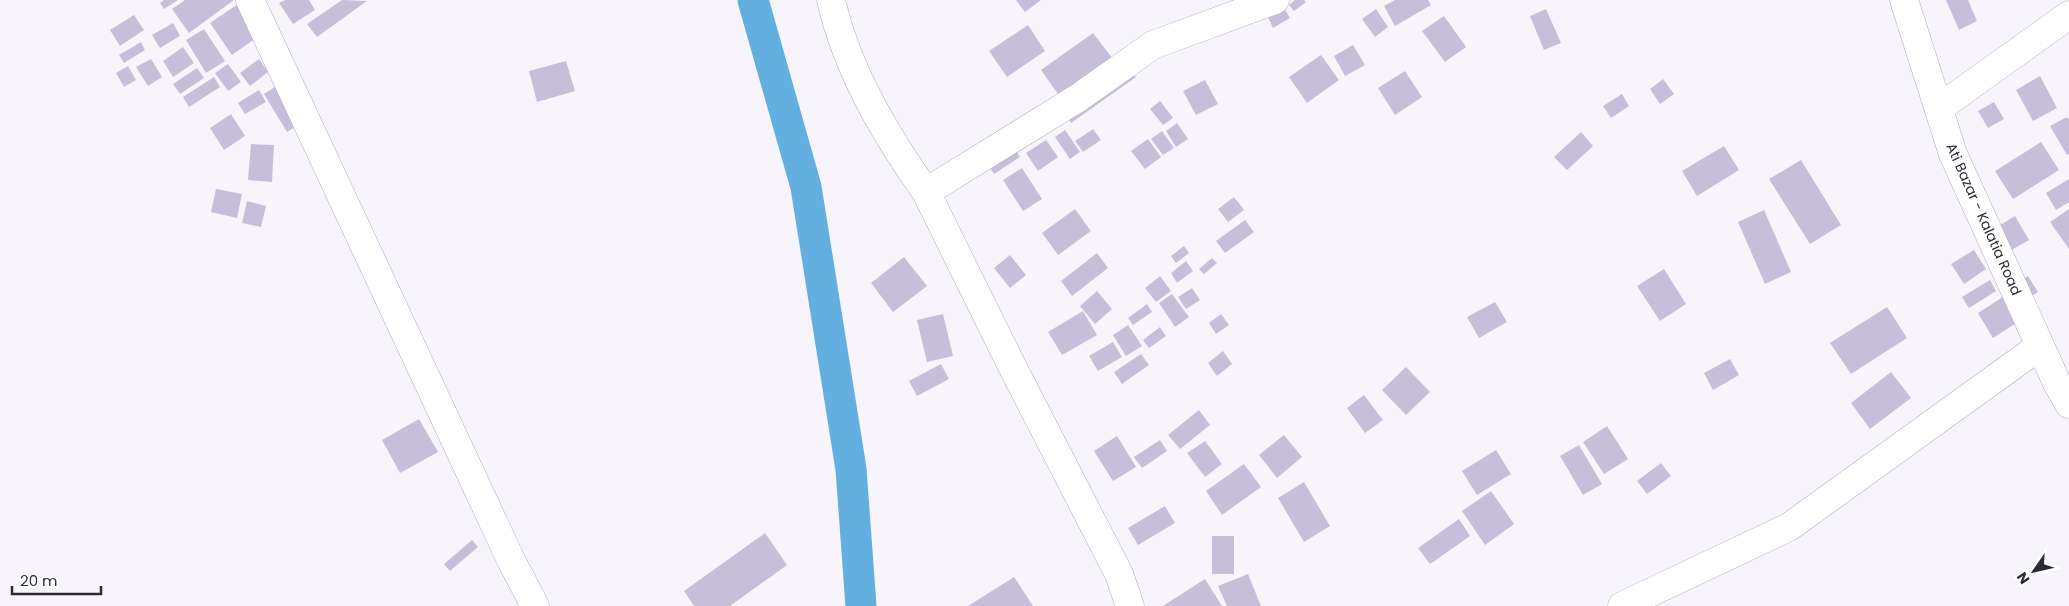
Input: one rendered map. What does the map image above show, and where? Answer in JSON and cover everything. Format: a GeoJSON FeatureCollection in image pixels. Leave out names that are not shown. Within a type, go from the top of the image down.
{"type":"FeatureCollection","features":[{"type":"Feature","properties":{"kind":"street"},"geometry":{"type":"LineString","coordinates":[[252,0],[510,558],[536,606]]}},
{"type":"Feature","properties":{"kind":"street"},"geometry":{"type":"LineString","coordinates":[[831,0],[834,15],[858,80],[897,151],[926,192],[1012,366],[1119,574],[1130,606]]}},
{"type":"Feature","properties":{"kind":"street"},"geometry":{"type":"LineString","coordinates":[[926,192],[1078,98],[1153,45],[1275,0]]}},
{"type":"Feature","properties":{"kind":"street","name":"Ati Bazar - Kalatia Road"},"geometry":{"type":"LineString","coordinates":[[1904,0],[1952,154],[2040,346],[2069,404]]}},
{"type":"Feature","properties":{"kind":"street"},"geometry":{"type":"LineString","coordinates":[[1939,108],[2069,15]]}},
{"type":"Feature","properties":{"kind":"street"},"geometry":{"type":"LineString","coordinates":[[1622,606],[1788,527],[2040,346]]}},
{"type":"Feature","properties":{"kind":"building"},"geometry":{"type":"Polygon","coordinates":[[[164,0],[178,0],[164,9],[160,3],[164,0]]]}},
{"type":"Feature","properties":{"kind":"building"},"geometry":{"type":"Polygon","coordinates":[[[185,0],[234,0],[189,33],[172,9],[185,0]]]}},
{"type":"Feature","properties":{"kind":"building"},"geometry":{"type":"Polygon","coordinates":[[[285,0],[309,0],[315,10],[293,24],[279,3],[285,0]]]}},
{"type":"Feature","properties":{"kind":"building"},"geometry":{"type":"Polygon","coordinates":[[[342,0],[367,1],[317,37],[307,24],[342,0]]]}},
{"type":"Feature","properties":{"kind":"building"},"geometry":{"type":"Polygon","coordinates":[[[1016,0],[1041,0],[1025,12],[1016,0]]]}},
{"type":"Feature","properties":{"kind":"building"},"geometry":{"type":"Polygon","coordinates":[[[1295,0],[1304,0],[1306,2],[1294,11],[1289,5],[1295,0]]]}},
{"type":"Feature","properties":{"kind":"building"},"geometry":{"type":"Polygon","coordinates":[[[1395,0],[1428,0],[1431,5],[1395,26],[1384,6],[1395,0]]]}},
{"type":"Feature","properties":{"kind":"building"},"geometry":{"type":"Polygon","coordinates":[[[1946,0],[1968,0],[1977,21],[1959,30],[1946,0]]]}},
{"type":"Feature","properties":{"kind":"building"},"geometry":{"type":"Polygon","coordinates":[[[241,2],[263,33],[232,55],[210,23],[241,2]]]}},
{"type":"Feature","properties":{"kind":"building"},"geometry":{"type":"Polygon","coordinates":[[[1284,8],[1290,18],[1273,28],[1268,17],[1284,8]]]}},
{"type":"Feature","properties":{"kind":"building"},"geometry":{"type":"Polygon","coordinates":[[[1376,9],[1388,27],[1375,37],[1362,19],[1376,9]]]}},
{"type":"Feature","properties":{"kind":"building"},"geometry":{"type":"Polygon","coordinates":[[[1546,9],[1561,43],[1544,50],[1530,16],[1546,9]]]}},
{"type":"Feature","properties":{"kind":"building"},"geometry":{"type":"Polygon","coordinates":[[[134,15],[144,30],[120,46],[110,30],[134,15]]]}},
{"type":"Feature","properties":{"kind":"building"},"geometry":{"type":"Polygon","coordinates":[[[1444,16],[1466,47],[1445,62],[1422,31],[1444,16]]]}},
{"type":"Feature","properties":{"kind":"building"},"geometry":{"type":"Polygon","coordinates":[[[173,23],[180,36],[160,48],[152,35],[173,23]]]}},
{"type":"Feature","properties":{"kind":"building"},"geometry":{"type":"Polygon","coordinates":[[[1028,25],[1045,51],[1007,77],[989,51],[1028,25]]]}},
{"type":"Feature","properties":{"kind":"building"},"geometry":{"type":"Polygon","coordinates":[[[204,29],[225,61],[206,73],[186,40],[204,29]]]}},
{"type":"Feature","properties":{"kind":"building"},"geometry":{"type":"Polygon","coordinates":[[[1093,33],[1116,63],[1063,101],[1041,70],[1093,33]]]}},
{"type":"Feature","properties":{"kind":"building"},"geometry":{"type":"Polygon","coordinates":[[[141,42],[145,50],[124,63],[119,55],[141,42]]]}},
{"type":"Feature","properties":{"kind":"building"},"geometry":{"type":"Polygon","coordinates":[[[1353,45],[1365,65],[1345,76],[1334,56],[1353,45]]]}},
{"type":"Feature","properties":{"kind":"building"},"geometry":{"type":"Polygon","coordinates":[[[183,47],[194,63],[173,77],[163,61],[183,47]]]}},
{"type":"Feature","properties":{"kind":"building"},"geometry":{"type":"Polygon","coordinates":[[[1321,55],[1339,80],[1307,103],[1289,77],[1321,55]]]}},
{"type":"Feature","properties":{"kind":"building"},"geometry":{"type":"Polygon","coordinates":[[[151,59],[162,77],[148,86],[136,67],[151,59]]]}},
{"type":"Feature","properties":{"kind":"building"},"geometry":{"type":"Polygon","coordinates":[[[259,59],[268,72],[250,86],[240,73],[259,59]]]}},
{"type":"Feature","properties":{"kind":"building"},"geometry":{"type":"Polygon","coordinates":[[[566,61],[575,91],[537,102],[529,71],[566,61]]]}},
{"type":"Feature","properties":{"kind":"building"},"geometry":{"type":"Polygon","coordinates":[[[228,64],[241,82],[228,91],[215,73],[228,64]]]}},
{"type":"Feature","properties":{"kind":"building"},"geometry":{"type":"Polygon","coordinates":[[[128,66],[136,80],[124,87],[116,73],[128,66]]]}},
{"type":"Feature","properties":{"kind":"building"},"geometry":{"type":"Polygon","coordinates":[[[1128,67],[1136,77],[1071,123],[1064,112],[1128,67]]]}},
{"type":"Feature","properties":{"kind":"building"},"geometry":{"type":"Polygon","coordinates":[[[197,68],[204,78],[180,94],[173,84],[197,68]]]}},
{"type":"Feature","properties":{"kind":"building"},"geometry":{"type":"Polygon","coordinates":[[[1405,71],[1422,97],[1395,115],[1378,88],[1405,71]]]}},
{"type":"Feature","properties":{"kind":"building"},"geometry":{"type":"Polygon","coordinates":[[[2040,76],[2057,108],[2033,121],[2016,90],[2040,76]]]}},
{"type":"Feature","properties":{"kind":"building"},"geometry":{"type":"Polygon","coordinates":[[[214,77],[220,87],[189,107],[183,97],[214,77]]]}},
{"type":"Feature","properties":{"kind":"building"},"geometry":{"type":"Polygon","coordinates":[[[1663,79],[1674,94],[1660,104],[1650,89],[1663,79]]]}},
{"type":"Feature","properties":{"kind":"building"},"geometry":{"type":"Polygon","coordinates":[[[1205,80],[1218,104],[1196,115],[1183,91],[1205,80]]]}},
{"type":"Feature","properties":{"kind":"building"},"geometry":{"type":"Polygon","coordinates":[[[281,83],[305,121],[287,132],[264,94],[281,83]]]}},
{"type":"Feature","properties":{"kind":"building"},"geometry":{"type":"Polygon","coordinates":[[[259,90],[266,102],[245,114],[238,103],[259,90]]]}},
{"type":"Feature","properties":{"kind":"building"},"geometry":{"type":"Polygon","coordinates":[[[1622,94],[1629,106],[1611,118],[1603,106],[1622,94]]]}},
{"type":"Feature","properties":{"kind":"building"},"geometry":{"type":"Polygon","coordinates":[[[1160,101],[1173,118],[1163,125],[1150,109],[1160,101]]]}},
{"type":"Feature","properties":{"kind":"building"},"geometry":{"type":"Polygon","coordinates":[[[1994,102],[2004,119],[1988,128],[1978,111],[1994,102]]]}},
{"type":"Feature","properties":{"kind":"building"},"geometry":{"type":"Polygon","coordinates":[[[231,114],[245,136],[224,150],[210,128],[231,114]]]}},
{"type":"Feature","properties":{"kind":"building"},"geometry":{"type":"Polygon","coordinates":[[[2067,117],[2069,120],[2069,154],[2067,155],[2050,126],[2067,117]]]}},
{"type":"Feature","properties":{"kind":"building"},"geometry":{"type":"Polygon","coordinates":[[[1177,123],[1188,139],[1176,147],[1166,131],[1177,123]]]}},
{"type":"Feature","properties":{"kind":"building"},"geometry":{"type":"Polygon","coordinates":[[[1093,129],[1101,140],[1083,152],[1075,141],[1093,129]]]}},
{"type":"Feature","properties":{"kind":"building"},"geometry":{"type":"Polygon","coordinates":[[[1065,130],[1080,152],[1070,159],[1055,137],[1065,130]]]}},
{"type":"Feature","properties":{"kind":"building"},"geometry":{"type":"Polygon","coordinates":[[[1162,131],[1174,148],[1163,155],[1151,139],[1162,131]]]}},
{"type":"Feature","properties":{"kind":"building"},"geometry":{"type":"Polygon","coordinates":[[[1581,132],[1593,146],[1567,170],[1554,157],[1581,132]]]}},
{"type":"Feature","properties":{"kind":"building"},"geometry":{"type":"Polygon","coordinates":[[[1148,139],[1161,157],[1145,169],[1131,151],[1148,139]]]}},
{"type":"Feature","properties":{"kind":"building"},"geometry":{"type":"Polygon","coordinates":[[[1046,140],[1058,157],[1038,171],[1026,153],[1046,140]]]}},
{"type":"Feature","properties":{"kind":"building"},"geometry":{"type":"Polygon","coordinates":[[[2041,142],[2059,170],[2013,199],[1995,171],[2041,142]]]}},
{"type":"Feature","properties":{"kind":"building"},"geometry":{"type":"Polygon","coordinates":[[[1011,143],[1020,157],[994,174],[985,160],[1011,143]]]}},
{"type":"Feature","properties":{"kind":"building"},"geometry":{"type":"Polygon","coordinates":[[[251,144],[274,145],[272,182],[248,180],[251,144]]]}},
{"type":"Feature","properties":{"kind":"building"},"geometry":{"type":"Polygon","coordinates":[[[1724,146],[1739,170],[1697,196],[1682,171],[1724,146]]]}},
{"type":"Feature","properties":{"kind":"building"},"geometry":{"type":"Polygon","coordinates":[[[1801,160],[1841,225],[1810,244],[1769,179],[1801,160]]]}},
{"type":"Feature","properties":{"kind":"building"},"geometry":{"type":"Polygon","coordinates":[[[1022,168],[1042,199],[1023,211],[1003,180],[1022,168]]]}},
{"type":"Feature","properties":{"kind":"building"},"geometry":{"type":"Polygon","coordinates":[[[2069,179],[2069,202],[2056,210],[2046,193],[2069,179]]]}},
{"type":"Feature","properties":{"kind":"building"},"geometry":{"type":"Polygon","coordinates":[[[216,189],[242,194],[237,218],[211,212],[216,189]]]}},
{"type":"Feature","properties":{"kind":"building"},"geometry":{"type":"Polygon","coordinates":[[[1234,197],[1244,210],[1228,222],[1218,209],[1234,197]]]}},
{"type":"Feature","properties":{"kind":"building"},"geometry":{"type":"Polygon","coordinates":[[[247,201],[266,206],[261,227],[242,223],[247,201]]]}},
{"type":"Feature","properties":{"kind":"building"},"geometry":{"type":"Polygon","coordinates":[[[1075,209],[1091,231],[1058,255],[1042,233],[1075,209]]]}},
{"type":"Feature","properties":{"kind":"building"},"geometry":{"type":"Polygon","coordinates":[[[2069,209],[2069,249],[2050,222],[2069,209]]]}},
{"type":"Feature","properties":{"kind":"building"},"geometry":{"type":"Polygon","coordinates":[[[1764,210],[1791,272],[1765,284],[1738,222],[1764,210]]]}},
{"type":"Feature","properties":{"kind":"building"},"geometry":{"type":"Polygon","coordinates":[[[2015,216],[2029,240],[2006,253],[1992,230],[2015,216]]]}},
{"type":"Feature","properties":{"kind":"building"},"geometry":{"type":"Polygon","coordinates":[[[1245,220],[1254,232],[1225,253],[1216,241],[1245,220]]]}},
{"type":"Feature","properties":{"kind":"building"},"geometry":{"type":"Polygon","coordinates":[[[1184,246],[1189,253],[1176,263],[1171,256],[1184,246]]]}},
{"type":"Feature","properties":{"kind":"building"},"geometry":{"type":"Polygon","coordinates":[[[1974,250],[1986,269],[1964,284],[1951,264],[1974,250]]]}},
{"type":"Feature","properties":{"kind":"building"},"geometry":{"type":"Polygon","coordinates":[[[1097,253],[1108,268],[1072,296],[1061,281],[1097,253]]]}},
{"type":"Feature","properties":{"kind":"building"},"geometry":{"type":"Polygon","coordinates":[[[1010,255],[1026,275],[1010,288],[994,268],[1010,255]]]}},
{"type":"Feature","properties":{"kind":"building"},"geometry":{"type":"Polygon","coordinates":[[[904,257],[927,286],[893,312],[871,283],[904,257]]]}},
{"type":"Feature","properties":{"kind":"building"},"geometry":{"type":"Polygon","coordinates":[[[1212,258],[1217,263],[1204,274],[1199,269],[1212,258]]]}},
{"type":"Feature","properties":{"kind":"building"},"geometry":{"type":"Polygon","coordinates":[[[1186,261],[1193,271],[1177,283],[1171,273],[1186,261]]]}},
{"type":"Feature","properties":{"kind":"building"},"geometry":{"type":"Polygon","coordinates":[[[1664,269],[1686,304],[1660,321],[1637,286],[1664,269]]]}},
{"type":"Feature","properties":{"kind":"building"},"geometry":{"type":"Polygon","coordinates":[[[1160,276],[1171,291],[1156,302],[1145,288],[1160,276]]]}},
{"type":"Feature","properties":{"kind":"building"},"geometry":{"type":"Polygon","coordinates":[[[2028,276],[2038,292],[2026,300],[2016,284],[2028,276]]]}},
{"type":"Feature","properties":{"kind":"building"},"geometry":{"type":"Polygon","coordinates":[[[1990,280],[1996,291],[1969,308],[1962,297],[1990,280]]]}},
{"type":"Feature","properties":{"kind":"building"},"geometry":{"type":"Polygon","coordinates":[[[1192,288],[1200,300],[1186,309],[1178,297],[1192,288]]]}},
{"type":"Feature","properties":{"kind":"building"},"geometry":{"type":"Polygon","coordinates":[[[1097,291],[1112,309],[1095,324],[1080,306],[1097,291]]]}},
{"type":"Feature","properties":{"kind":"building"},"geometry":{"type":"Polygon","coordinates":[[[2009,293],[2024,318],[1993,338],[1978,313],[2009,293]]]}},
{"type":"Feature","properties":{"kind":"building"},"geometry":{"type":"Polygon","coordinates":[[[1172,294],[1189,317],[1175,327],[1159,303],[1172,294]]]}},
{"type":"Feature","properties":{"kind":"building"},"geometry":{"type":"Polygon","coordinates":[[[1495,302],[1507,322],[1479,338],[1467,317],[1495,302]]]}},
{"type":"Feature","properties":{"kind":"building"},"geometry":{"type":"Polygon","coordinates":[[[1147,304],[1152,312],[1133,325],[1128,318],[1147,304]]]}},
{"type":"Feature","properties":{"kind":"building"},"geometry":{"type":"Polygon","coordinates":[[[1887,307],[1907,338],[1851,374],[1830,343],[1887,307]]]}},
{"type":"Feature","properties":{"kind":"building"},"geometry":{"type":"Polygon","coordinates":[[[1083,311],[1097,335],[1062,355],[1048,332],[1083,311]]]}},
{"type":"Feature","properties":{"kind":"building"},"geometry":{"type":"Polygon","coordinates":[[[943,314],[953,356],[927,362],[917,320],[943,314]]]}},
{"type":"Feature","properties":{"kind":"building"},"geometry":{"type":"Polygon","coordinates":[[[1221,314],[1229,325],[1216,334],[1209,323],[1221,314]]]}},
{"type":"Feature","properties":{"kind":"building"},"geometry":{"type":"Polygon","coordinates":[[[1128,325],[1142,346],[1126,356],[1113,335],[1128,325]]]}},
{"type":"Feature","properties":{"kind":"building"},"geometry":{"type":"Polygon","coordinates":[[[1160,327],[1166,336],[1149,348],[1143,340],[1160,327]]]}},
{"type":"Feature","properties":{"kind":"building"},"geometry":{"type":"Polygon","coordinates":[[[1113,342],[1122,357],[1098,371],[1089,356],[1113,342]]]}},
{"type":"Feature","properties":{"kind":"building"},"geometry":{"type":"Polygon","coordinates":[[[1223,351],[1232,364],[1217,376],[1208,363],[1223,351]]]}},
{"type":"Feature","properties":{"kind":"building"},"geometry":{"type":"Polygon","coordinates":[[[1141,354],[1149,365],[1122,384],[1114,372],[1141,354]]]}},
{"type":"Feature","properties":{"kind":"building"},"geometry":{"type":"Polygon","coordinates":[[[1730,359],[1739,375],[1713,390],[1704,373],[1730,359]]]}},
{"type":"Feature","properties":{"kind":"building"},"geometry":{"type":"Polygon","coordinates":[[[941,364],[949,379],[917,396],[909,381],[941,364]]]}},
{"type":"Feature","properties":{"kind":"building"},"geometry":{"type":"Polygon","coordinates":[[[1406,367],[1430,392],[1406,415],[1382,390],[1406,367]]]}},
{"type":"Feature","properties":{"kind":"building"},"geometry":{"type":"Polygon","coordinates":[[[1891,372],[1911,398],[1870,429],[1851,403],[1891,372]]]}},
{"type":"Feature","properties":{"kind":"building"},"geometry":{"type":"Polygon","coordinates":[[[1364,395],[1383,420],[1365,433],[1347,408],[1364,395]]]}},
{"type":"Feature","properties":{"kind":"building"},"geometry":{"type":"Polygon","coordinates":[[[1199,410],[1210,425],[1180,449],[1168,435],[1199,410]]]}},
{"type":"Feature","properties":{"kind":"building"},"geometry":{"type":"Polygon","coordinates":[[[419,419],[438,452],[400,473],[382,440],[419,419]]]}},
{"type":"Feature","properties":{"kind":"building"},"geometry":{"type":"Polygon","coordinates":[[[1607,426],[1628,459],[1604,474],[1583,442],[1607,426]]]}},
{"type":"Feature","properties":{"kind":"building"},"geometry":{"type":"Polygon","coordinates":[[[1284,435],[1302,457],[1277,478],[1259,455],[1284,435]]]}},
{"type":"Feature","properties":{"kind":"building"},"geometry":{"type":"Polygon","coordinates":[[[1117,436],[1136,467],[1113,481],[1094,451],[1117,436]]]}},
{"type":"Feature","properties":{"kind":"building"},"geometry":{"type":"Polygon","coordinates":[[[1160,440],[1167,451],[1142,468],[1134,457],[1160,440]]]}},
{"type":"Feature","properties":{"kind":"building"},"geometry":{"type":"Polygon","coordinates":[[[1205,441],[1222,464],[1205,477],[1187,453],[1205,441]]]}},
{"type":"Feature","properties":{"kind":"building"},"geometry":{"type":"Polygon","coordinates":[[[1579,445],[1602,484],[1583,495],[1560,456],[1579,445]]]}},
{"type":"Feature","properties":{"kind":"building"},"geometry":{"type":"Polygon","coordinates":[[[1496,450],[1511,474],[1477,495],[1462,471],[1496,450]]]}},
{"type":"Feature","properties":{"kind":"building"},"geometry":{"type":"Polygon","coordinates":[[[1661,463],[1671,476],[1647,494],[1637,481],[1661,463]]]}},
{"type":"Feature","properties":{"kind":"building"},"geometry":{"type":"Polygon","coordinates":[[[1244,464],[1261,487],[1222,515],[1206,491],[1244,464]]]}},
{"type":"Feature","properties":{"kind":"building"},"geometry":{"type":"Polygon","coordinates":[[[1304,482],[1330,526],[1304,542],[1278,498],[1304,482]]]}},
{"type":"Feature","properties":{"kind":"building"},"geometry":{"type":"Polygon","coordinates":[[[1491,491],[1514,524],[1485,545],[1462,511],[1491,491]]]}},
{"type":"Feature","properties":{"kind":"building"},"geometry":{"type":"Polygon","coordinates":[[[1165,506],[1175,523],[1138,545],[1128,528],[1165,506]]]}},
{"type":"Feature","properties":{"kind":"building"},"geometry":{"type":"Polygon","coordinates":[[[1459,519],[1470,536],[1430,564],[1418,548],[1459,519]]]}},
{"type":"Feature","properties":{"kind":"building"},"geometry":{"type":"Polygon","coordinates":[[[765,533],[787,565],[730,606],[694,606],[684,591],[765,533]]]}},
{"type":"Feature","properties":{"kind":"building"},"geometry":{"type":"Polygon","coordinates":[[[1212,536],[1234,536],[1234,574],[1212,574],[1212,536]]]}},
{"type":"Feature","properties":{"kind":"building"},"geometry":{"type":"Polygon","coordinates":[[[472,540],[478,547],[450,571],[444,564],[472,540]]]}},
{"type":"Feature","properties":{"kind":"building"},"geometry":{"type":"Polygon","coordinates":[[[1248,574],[1261,606],[1227,606],[1218,586],[1248,574]]]}},
{"type":"Feature","properties":{"kind":"building"},"geometry":{"type":"Polygon","coordinates":[[[1014,577],[1033,606],[968,606],[1014,577]]]}},
{"type":"Feature","properties":{"kind":"building"},"geometry":{"type":"Polygon","coordinates":[[[1205,579],[1222,606],[1163,606],[1205,579]]]}},
{"type":"Feature","properties":{"kind":"waterway"},"geometry":{"type":"LineString","coordinates":[[753,0],[806,187],[851,469],[861,606]]}}]}
